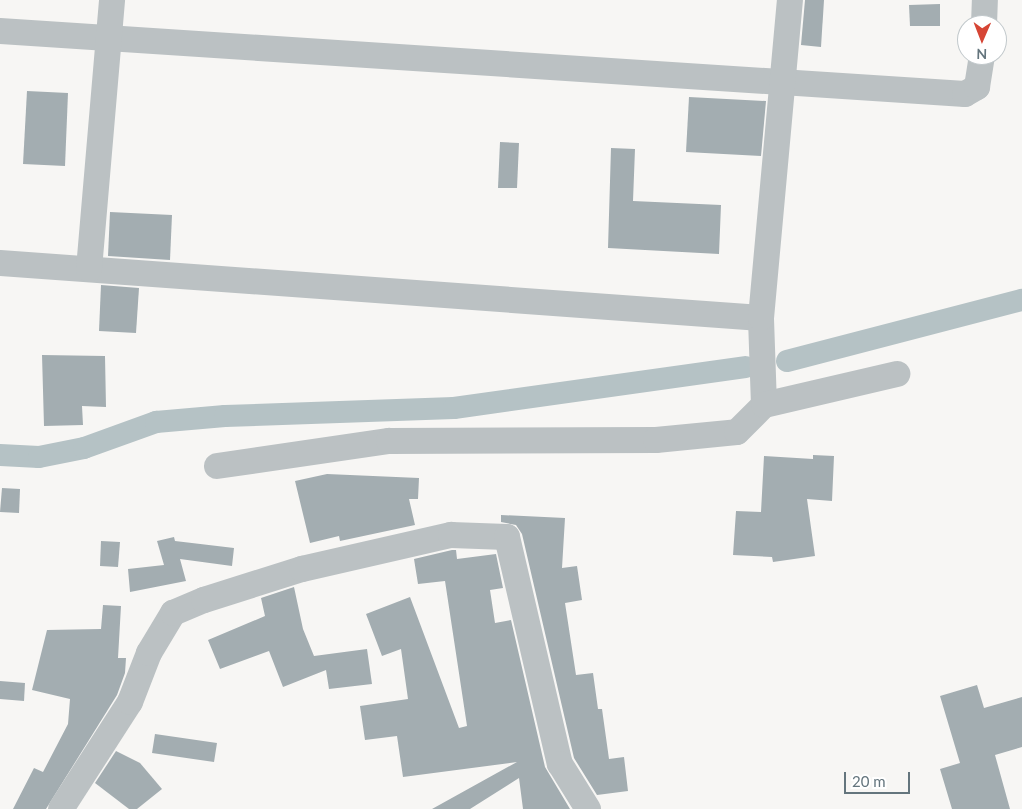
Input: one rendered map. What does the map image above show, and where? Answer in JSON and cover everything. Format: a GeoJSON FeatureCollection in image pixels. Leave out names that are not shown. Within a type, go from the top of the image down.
{"type":"FeatureCollection","features":[{"type":"Feature","properties":{"kind":"street"},"geometry":{"type":"LineString","coordinates":[[89,269],[112,0]]}},
{"type":"Feature","properties":{"kind":"street"},"geometry":{"type":"LineString","coordinates":[[764,405],[761,318],[790,0]]}},
{"type":"Feature","properties":{"kind":"street"},"geometry":{"type":"LineString","coordinates":[[984,15],[985,0]]}},
{"type":"Feature","properties":{"kind":"street"},"geometry":{"type":"LineString","coordinates":[[0,31],[965,94],[977,87],[980,65]]}},
{"type":"Feature","properties":{"kind":"street"},"geometry":{"type":"LineString","coordinates":[[0,263],[761,318]]}},
{"type":"Feature","properties":{"kind":"street"},"geometry":{"type":"LineString","coordinates":[[218,466],[388,441],[656,440],[737,432],[764,405],[896,374]]}},
{"type":"Feature","properties":{"kind":"street"},"geometry":{"type":"LineString","coordinates":[[61,809],[130,702],[149,653],[173,613],[204,600],[302,569],[451,535],[507,536],[560,764],[588,809]]}},
{"type":"Feature","properties":{"kind":"building"},"geometry":{"type":"Polygon","coordinates":[[[805,0],[824,0],[821,47],[801,45],[805,0]]]}},
{"type":"Feature","properties":{"kind":"building"},"geometry":{"type":"Polygon","coordinates":[[[940,4],[940,26],[910,26],[909,5],[940,4]]]}},
{"type":"Feature","properties":{"kind":"building"},"geometry":{"type":"Polygon","coordinates":[[[27,91],[68,93],[65,166],[23,164],[27,91]]]}},
{"type":"Feature","properties":{"kind":"building"},"geometry":{"type":"Polygon","coordinates":[[[689,97],[766,101],[761,156],[686,152],[689,97]]]}},
{"type":"Feature","properties":{"kind":"building"},"geometry":{"type":"Polygon","coordinates":[[[500,142],[519,143],[517,188],[498,188],[500,142]]]}},
{"type":"Feature","properties":{"kind":"building"},"geometry":{"type":"Polygon","coordinates":[[[611,148],[635,149],[633,201],[721,205],[719,254],[608,248],[611,148]]]}},
{"type":"Feature","properties":{"kind":"building"},"geometry":{"type":"Polygon","coordinates":[[[110,212],[172,215],[170,260],[108,256],[110,212]]]}},
{"type":"Feature","properties":{"kind":"building"},"geometry":{"type":"Polygon","coordinates":[[[101,285],[139,288],[136,333],[99,331],[101,285]]]}},
{"type":"Feature","properties":{"kind":"building"},"geometry":{"type":"Polygon","coordinates":[[[42,355],[105,356],[106,407],[82,406],[83,425],[44,426],[42,355]]]}},
{"type":"Feature","properties":{"kind":"building"},"geometry":{"type":"Polygon","coordinates":[[[813,455],[834,456],[832,501],[807,499],[815,556],[773,562],[772,557],[733,555],[736,511],[761,512],[764,456],[813,459],[813,455]]]}},
{"type":"Feature","properties":{"kind":"building"},"geometry":{"type":"Polygon","coordinates":[[[327,474],[419,478],[418,499],[409,499],[415,525],[340,541],[339,536],[310,543],[295,481],[327,474]]]}},
{"type":"Feature","properties":{"kind":"building"},"geometry":{"type":"Polygon","coordinates":[[[2,488],[20,489],[19,513],[0,512],[2,488]]]}},
{"type":"Feature","properties":{"kind":"building"},"geometry":{"type":"Polygon","coordinates":[[[501,515],[565,518],[562,568],[577,566],[582,600],[565,603],[576,675],[593,673],[598,709],[602,709],[609,759],[624,757],[628,791],[597,795],[574,758],[522,534],[516,525],[501,522],[501,515]]]}},
{"type":"Feature","properties":{"kind":"building"},"geometry":{"type":"Polygon","coordinates":[[[174,537],[175,541],[234,548],[232,566],[180,559],[186,581],[130,592],[128,569],[164,565],[157,541],[174,537]]]}},
{"type":"Feature","properties":{"kind":"building"},"geometry":{"type":"Polygon","coordinates":[[[101,541],[120,542],[118,567],[100,566],[101,541]]]}},
{"type":"Feature","properties":{"kind":"building"},"geometry":{"type":"Polygon","coordinates":[[[456,550],[457,559],[496,554],[503,588],[490,590],[495,623],[511,620],[545,767],[570,809],[523,809],[519,778],[470,809],[432,809],[517,762],[403,777],[397,736],[365,740],[360,706],[408,699],[401,649],[382,656],[366,614],[410,597],[459,728],[467,726],[445,581],[418,584],[414,559],[456,550]]]}},
{"type":"Feature","properties":{"kind":"building"},"geometry":{"type":"Polygon","coordinates":[[[294,587],[303,629],[314,656],[367,649],[372,684],[329,689],[326,670],[283,687],[269,651],[220,669],[208,640],[265,616],[261,598],[294,587]]]}},
{"type":"Feature","properties":{"kind":"building"},"geometry":{"type":"Polygon","coordinates":[[[103,605],[121,606],[118,658],[126,658],[125,673],[117,695],[46,809],[13,809],[34,768],[43,772],[68,724],[70,699],[32,690],[47,630],[101,629],[103,605]]]}},
{"type":"Feature","properties":{"kind":"building"},"geometry":{"type":"Polygon","coordinates":[[[0,681],[25,683],[24,701],[0,699],[0,681]]]}},
{"type":"Feature","properties":{"kind":"building"},"geometry":{"type":"Polygon","coordinates":[[[977,685],[984,708],[1022,697],[1022,747],[995,755],[1010,809],[952,809],[940,769],[960,763],[940,696],[977,685]]]}},
{"type":"Feature","properties":{"kind":"building"},"geometry":{"type":"Polygon","coordinates":[[[155,734],[217,743],[214,762],[152,753],[155,734]]]}},
{"type":"Feature","properties":{"kind":"building"},"geometry":{"type":"Polygon","coordinates":[[[116,751],[140,763],[162,789],[137,809],[129,809],[95,783],[116,751]]]}},
{"type":"Feature","properties":{"kind":"waterway"},"geometry":{"type":"LineString","coordinates":[[787,361],[1022,300]]}},
{"type":"Feature","properties":{"kind":"waterway"},"geometry":{"type":"LineString","coordinates":[[0,455],[39,457],[84,448],[156,422],[225,416],[454,408],[745,367]]}}]}
